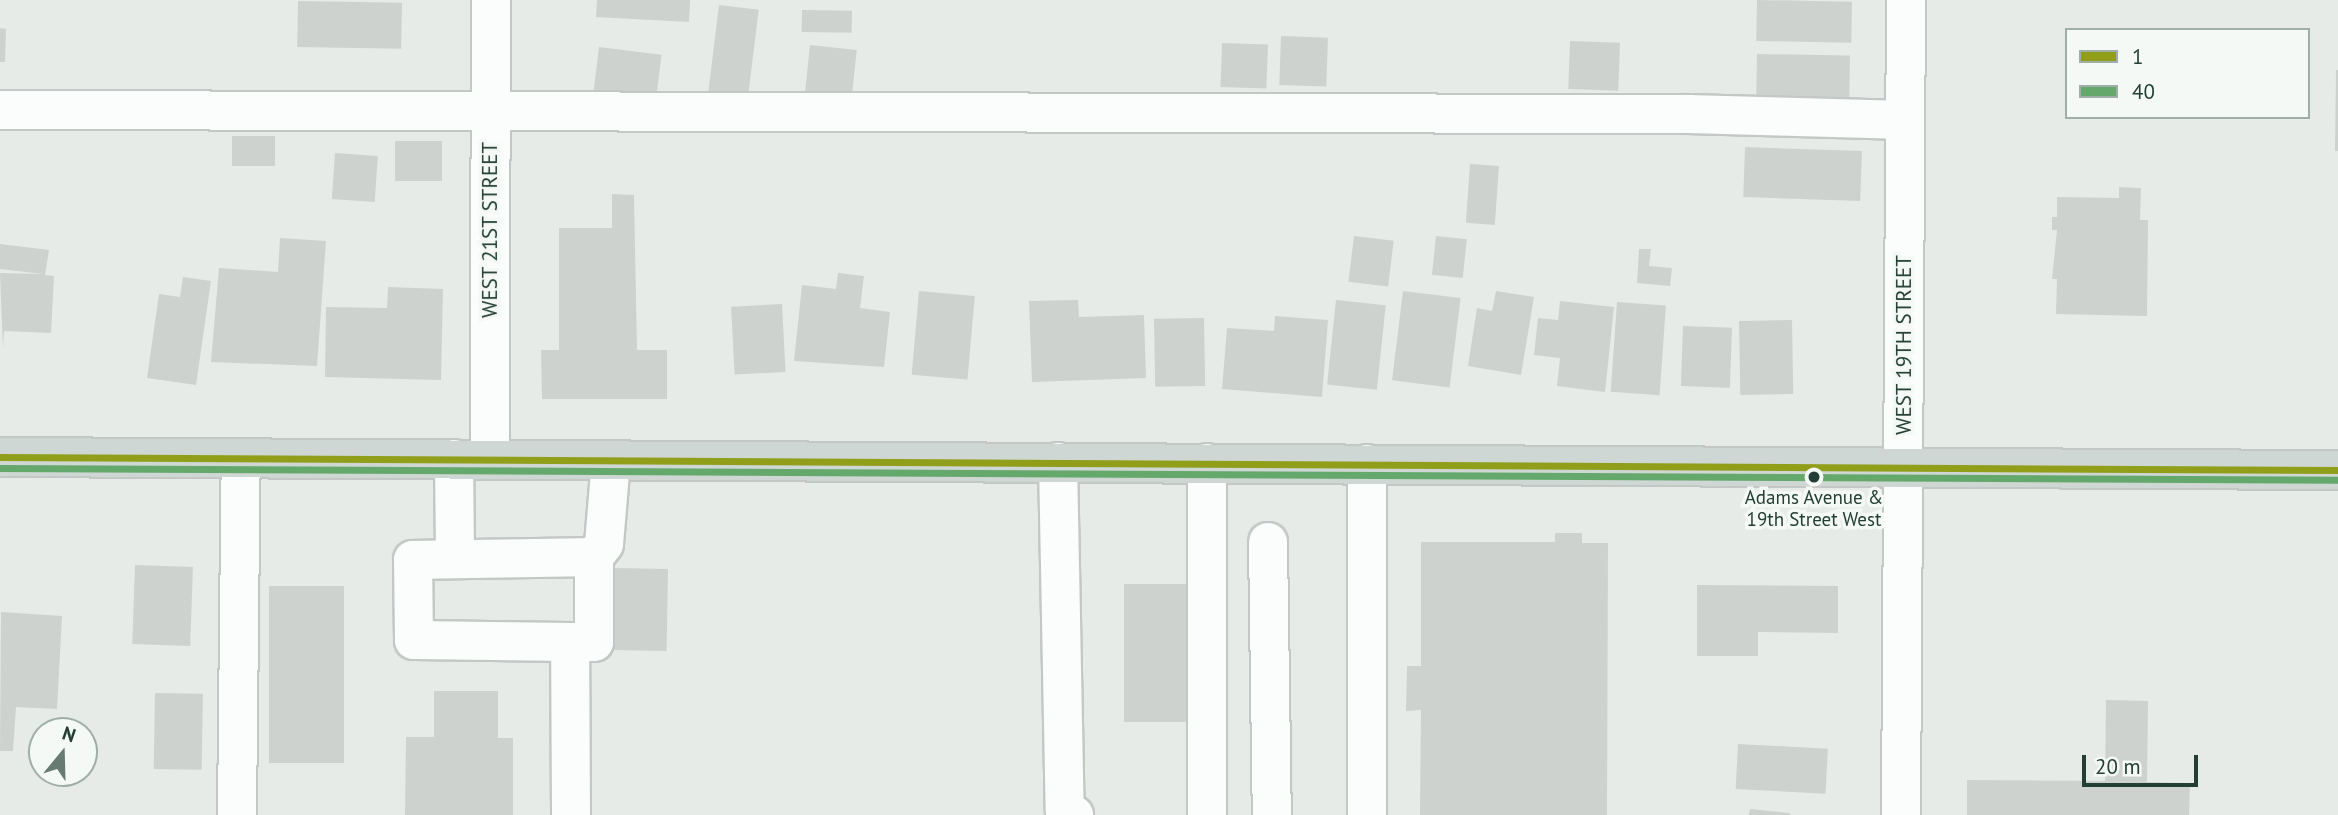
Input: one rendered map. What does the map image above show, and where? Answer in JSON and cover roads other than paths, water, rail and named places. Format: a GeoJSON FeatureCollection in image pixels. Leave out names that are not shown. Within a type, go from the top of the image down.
{"type":"FeatureCollection","features":[{"type":"Feature","properties":{"kind":"main road"},"geometry":{"type":"LineString","coordinates":[[0,457],[2338,470]]}},
{"type":"Feature","properties":{"kind":"street","name":"WEST 21ST STREET"},"geometry":{"type":"LineString","coordinates":[[455,558],[472,459],[491,109],[491,0]]}},
{"type":"Feature","properties":{"kind":"street","name":"WEST 19TH STREET"},"geometry":{"type":"LineString","coordinates":[[1900,815],[1906,0]]}},
{"type":"Feature","properties":{"kind":"street"},"geometry":{"type":"LineString","coordinates":[[0,110],[285,114],[491,109],[1905,120]]}},
{"type":"Feature","properties":{"kind":"street"},"geometry":{"type":"LineString","coordinates":[[237,815],[241,458]]}},
{"type":"Feature","properties":{"kind":"street"},"geometry":{"type":"LineString","coordinates":[[594,557],[413,560],[414,640],[594,642],[594,557],[604,544],[611,460]]}},
{"type":"Feature","properties":{"kind":"street"},"geometry":{"type":"LineString","coordinates":[[1058,462],[1065,811],[1074,815]]}},
{"type":"Feature","properties":{"kind":"street"},"geometry":{"type":"LineString","coordinates":[[1207,463],[1207,815]]}},
{"type":"Feature","properties":{"kind":"street"},"geometry":{"type":"LineString","coordinates":[[1367,464],[1367,815]]}},
{"type":"Feature","properties":{"kind":"street"},"geometry":{"type":"LineString","coordinates":[[1268,542],[1272,815]]}},
{"type":"Feature","properties":{"kind":"street"},"geometry":{"type":"LineString","coordinates":[[570,642],[571,815]]}},
{"type":"Feature","properties":{"kind":"place","name":"Adams Avenue & 19th Street West"},"geometry":{"type":"Point","coordinates":[1814,477]}}]}
